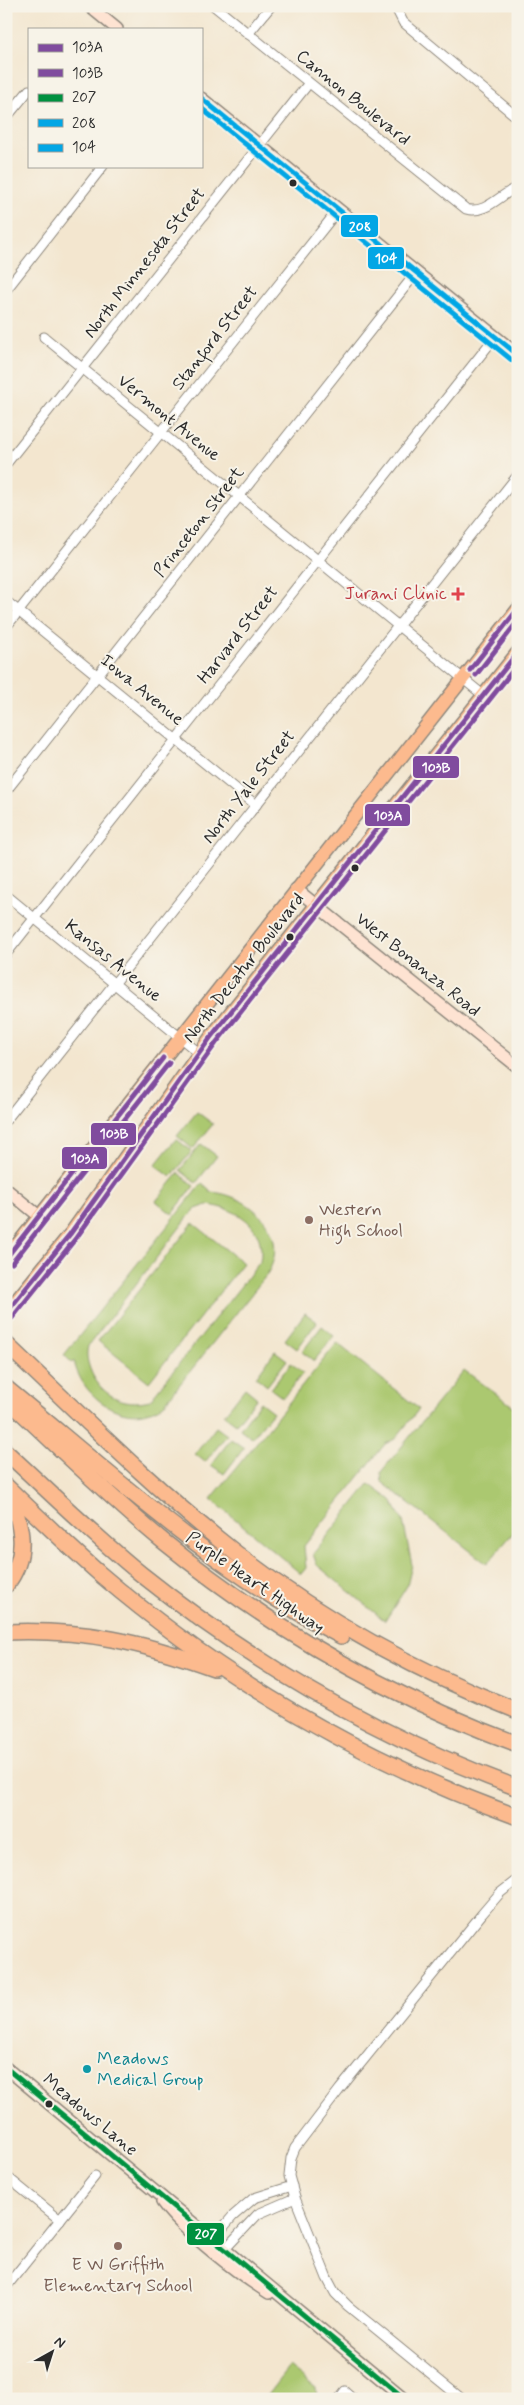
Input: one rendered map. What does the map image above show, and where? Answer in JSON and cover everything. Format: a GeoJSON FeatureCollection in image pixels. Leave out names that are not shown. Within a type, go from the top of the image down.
{"type":"FeatureCollection","features":[{"type":"Feature","properties":{"kind":"highway"},"geometry":{"type":"LineString","coordinates":[[6,1344],[168,1496],[226,1545],[301,1600],[403,1660],[455,1685],[518,1711]]}},
{"type":"Feature","properties":{"kind":"highway"},"geometry":{"type":"LineString","coordinates":[[6,1388],[175,1527],[253,1584],[300,1614],[370,1650],[403,1660]]}},
{"type":"Feature","properties":{"kind":"highway","name":"Purple Heart Highway"},"geometry":{"type":"LineString","coordinates":[[6,1398],[150,1530],[203,1573],[251,1607],[316,1648],[382,1684],[451,1717],[518,1744]]}},
{"type":"Feature","properties":{"kind":"highway"},"geometry":{"type":"LineString","coordinates":[[6,1452],[133,1567],[193,1614],[248,1653],[319,1696],[378,1728],[439,1757],[518,1788]]}},
{"type":"Feature","properties":{"kind":"highway"},"geometry":{"type":"LineString","coordinates":[[6,1585],[19,1563],[23,1544],[20,1523],[8,1487]]}},
{"type":"Feature","properties":{"kind":"highway"},"geometry":{"type":"LineString","coordinates":[[8,1487],[112,1584],[179,1636],[234,1675],[292,1711],[374,1756],[451,1791],[518,1817]]}},
{"type":"Feature","properties":{"kind":"highway"},"geometry":{"type":"LineString","coordinates":[[6,1632],[62,1631],[116,1638],[168,1652],[234,1675]]}},
{"type":"Feature","properties":{"kind":"main road","name":"North Decatur Boulevard"},"geometry":{"type":"LineString","coordinates":[[9,1253],[518,609]]}},
{"type":"Feature","properties":{"kind":"main road","name":"North Decatur Boulevard"},"geometry":{"type":"LineString","coordinates":[[6,1313],[70,1234],[199,1053],[518,652]]}},
{"type":"Feature","properties":{"kind":"street"},"geometry":{"type":"LineString","coordinates":[[89,6],[116,28]]}},
{"type":"Feature","properties":{"kind":"street","name":"Cannon Boulevard"},"geometry":{"type":"LineString","coordinates":[[214,6],[452,200],[466,209],[474,212],[487,207],[494,200],[518,187]]}},
{"type":"Feature","properties":{"kind":"street"},"geometry":{"type":"LineString","coordinates":[[248,34],[271,6]]}},
{"type":"Feature","properties":{"kind":"street"},"geometry":{"type":"LineString","coordinates":[[395,6],[403,22],[518,118]]}},
{"type":"Feature","properties":{"kind":"street","name":"North Minnesota Street"},"geometry":{"type":"LineString","coordinates":[[6,464],[309,84]]}},
{"type":"Feature","properties":{"kind":"street"},"geometry":{"type":"LineString","coordinates":[[6,118],[28,91]]}},
{"type":"Feature","properties":{"kind":"street"},"geometry":{"type":"LineString","coordinates":[[202,99],[518,355]]}},
{"type":"Feature","properties":{"kind":"street"},"geometry":{"type":"LineString","coordinates":[[6,290],[101,168]]}},
{"type":"Feature","properties":{"kind":"street","name":"Stanford Street"},"geometry":{"type":"LineString","coordinates":[[6,627],[338,210]]}},
{"type":"Feature","properties":{"kind":"street","name":"Princeton Street"},"geometry":{"type":"LineString","coordinates":[[6,791],[416,273]]}},
{"type":"Feature","properties":{"kind":"street","name":"Vermont Avenue"},"geometry":{"type":"LineString","coordinates":[[44,337],[483,695]]}},
{"type":"Feature","properties":{"kind":"street","name":"Harvard Street"},"geometry":{"type":"LineString","coordinates":[[6,954],[495,337]]}},
{"type":"Feature","properties":{"kind":"street","name":"North Yale Street"},"geometry":{"type":"LineString","coordinates":[[6,1120],[518,475]]}},
{"type":"Feature","properties":{"kind":"street","name":"Iowa Avenue"},"geometry":{"type":"LineString","coordinates":[[6,601],[256,805]]}},
{"type":"Feature","properties":{"kind":"street","name":"West Bonanza Road"},"geometry":{"type":"LineString","coordinates":[[296,889],[518,1067]]}},
{"type":"Feature","properties":{"kind":"street","name":"Kansas Avenue"},"geometry":{"type":"LineString","coordinates":[[6,895],[199,1053]]}},
{"type":"Feature","properties":{"kind":"street"},"geometry":{"type":"LineString","coordinates":[[6,1189],[39,1216]]}},
{"type":"Feature","properties":{"kind":"street"},"geometry":{"type":"LineString","coordinates":[[462,2399],[348,2306],[336,2293],[327,2278],[295,2198],[288,2169],[295,2148],[346,2082],[482,1914],[500,1893],[518,1879]]}},
{"type":"Feature","properties":{"kind":"street","name":"Meadows Lane"},"geometry":{"type":"LineString","coordinates":[[6,2068],[405,2399]]}},
{"type":"Feature","properties":{"kind":"street"},"geometry":{"type":"LineString","coordinates":[[6,2176],[60,2220]]}},
{"type":"Feature","properties":{"kind":"street"},"geometry":{"type":"LineString","coordinates":[[6,2287],[95,2176]]}},
{"type":"Feature","properties":{"kind":"street"},"geometry":{"type":"LineString","coordinates":[[213,2239],[254,2198],[292,2186]]}},
{"type":"Feature","properties":{"kind":"street","name":"Meadows Lane"},"geometry":{"type":"LineString","coordinates":[[152,2188],[174,2218],[252,2282],[299,2310]]}},
{"type":"Feature","properties":{"kind":"street"},"geometry":{"type":"LineString","coordinates":[[225,2249],[258,2214],[295,2198]]}},
{"type":"Feature","properties":{"kind":"street"},"geometry":{"type":"LineString","coordinates":[[339,2399],[345,2391],[354,2399]]}},
{"type":"Feature","properties":{"kind":"green space"},"geometry":{"type":"Polygon","coordinates":[[[197,1112],[213,1124],[193,1149],[177,1136],[197,1112]]]}},
{"type":"Feature","properties":{"kind":"green space"},"geometry":{"type":"Polygon","coordinates":[[[176,1139],[192,1151],[171,1177],[155,1165],[176,1139]]]}},
{"type":"Feature","properties":{"kind":"green space"},"geometry":{"type":"Polygon","coordinates":[[[201,1144],[217,1156],[196,1183],[180,1170],[201,1144]]]}},
{"type":"Feature","properties":{"kind":"green space"},"geometry":{"type":"Polygon","coordinates":[[[179,1173],[194,1186],[172,1214],[156,1201],[179,1173]]]}},
{"type":"Feature","properties":{"kind":"green space"},"geometry":{"type":"Polygon","coordinates":[[[202,1183],[210,1190],[209,1192],[224,1194],[239,1200],[253,1209],[264,1220],[271,1232],[275,1247],[273,1262],[265,1277],[165,1403],[151,1411],[137,1414],[109,1407],[97,1399],[87,1388],[79,1375],[74,1361],[72,1363],[64,1355],[202,1183]],[[207,1205],[196,1209],[189,1216],[88,1346],[88,1360],[94,1378],[106,1392],[114,1397],[131,1402],[150,1400],[260,1262],[261,1250],[259,1239],[254,1229],[239,1215],[207,1205]]]}},
{"type":"Feature","properties":{"kind":"green space"},"geometry":{"type":"Polygon","coordinates":[[[193,1223],[243,1263],[149,1382],[98,1341],[193,1223]]]}},
{"type":"Feature","properties":{"kind":"green space"},"geometry":{"type":"Polygon","coordinates":[[[305,1313],[317,1322],[297,1349],[285,1340],[305,1313]]]}},
{"type":"Feature","properties":{"kind":"green space"},"geometry":{"type":"Polygon","coordinates":[[[322,1326],[334,1336],[314,1361],[302,1352],[322,1326]]]}},
{"type":"Feature","properties":{"kind":"green space"},"geometry":{"type":"Polygon","coordinates":[[[337,1343],[419,1409],[395,1439],[385,1444],[304,1546],[306,1568],[301,1574],[211,1499],[337,1343]]]}},
{"type":"Feature","properties":{"kind":"green space"},"geometry":{"type":"Polygon","coordinates":[[[275,1351],[287,1360],[267,1386],[256,1377],[275,1351]]]}},
{"type":"Feature","properties":{"kind":"green space"},"geometry":{"type":"Polygon","coordinates":[[[291,1363],[303,1373],[283,1398],[271,1389],[291,1363]]]}},
{"type":"Feature","properties":{"kind":"green space"},"geometry":{"type":"Polygon","coordinates":[[[464,1370],[518,1410],[518,1527],[487,1564],[382,1482],[381,1472],[464,1370]]]}},
{"type":"Feature","properties":{"kind":"green space"},"geometry":{"type":"Polygon","coordinates":[[[245,1388],[257,1398],[236,1424],[224,1415],[245,1388]]]}},
{"type":"Feature","properties":{"kind":"green space"},"geometry":{"type":"Polygon","coordinates":[[[260,1402],[273,1412],[252,1438],[240,1429],[260,1402]]]}},
{"type":"Feature","properties":{"kind":"green space"},"geometry":{"type":"Polygon","coordinates":[[[216,1427],[227,1435],[205,1462],[195,1454],[216,1427]]]}},
{"type":"Feature","properties":{"kind":"green space"},"geometry":{"type":"Polygon","coordinates":[[[231,1439],[244,1448],[224,1474],[211,1465],[231,1439]]]}},
{"type":"Feature","properties":{"kind":"green space"},"geometry":{"type":"Polygon","coordinates":[[[369,1484],[391,1500],[403,1521],[412,1565],[407,1586],[385,1621],[317,1565],[313,1554],[369,1484]]]}},
{"type":"Feature","properties":{"kind":"green space"},"geometry":{"type":"Polygon","coordinates":[[[289,2367],[316,2388],[317,2399],[264,2399],[289,2367]]]}},
{"type":"Feature","properties":{"kind":"transit line","name":"208"},"geometry":{"type":"LineString","coordinates":[[202,99],[518,355]]}},
{"type":"Feature","properties":{"kind":"transit line","name":"104"},"geometry":{"type":"LineString","coordinates":[[202,109],[513,361]]}},
{"type":"Feature","properties":{"kind":"transit line","name":"103A"},"geometry":{"type":"LineString","coordinates":[[470,670],[518,609]]}},
{"type":"Feature","properties":{"kind":"transit line","name":"103B"},"geometry":{"type":"LineString","coordinates":[[476,675],[518,621]]}},
{"type":"Feature","properties":{"kind":"transit line","name":"103A"},"geometry":{"type":"LineString","coordinates":[[6,1313],[70,1234],[210,1038],[518,652]]}},
{"type":"Feature","properties":{"kind":"transit line","name":"103B"},"geometry":{"type":"LineString","coordinates":[[12,1318],[76,1238],[216,1043],[518,664]]}},
{"type":"Feature","properties":{"kind":"transit line","name":"103A"},"geometry":{"type":"LineString","coordinates":[[6,1258],[163,1058]]}},
{"type":"Feature","properties":{"kind":"transit line","name":"103B"},"geometry":{"type":"LineString","coordinates":[[12,1263],[169,1063]]}},
{"type":"Feature","properties":{"kind":"transit line","name":"207"},"geometry":{"type":"LineString","coordinates":[[6,2068],[405,2399]]}},
{"type":"Feature","properties":{"kind":"place","name":"Jurani Clinic"},"geometry":{"type":"Point","coordinates":[458,594]}},
{"type":"Feature","properties":{"kind":"place","name":"Western High School"},"geometry":{"type":"Point","coordinates":[309,1220]}},
{"type":"Feature","properties":{"kind":"place","name":"Meadows Medical Group"},"geometry":{"type":"Point","coordinates":[87,2069]}},
{"type":"Feature","properties":{"kind":"place","name":"E W Griffith Elementary School"},"geometry":{"type":"Point","coordinates":[118,2246]}}]}
